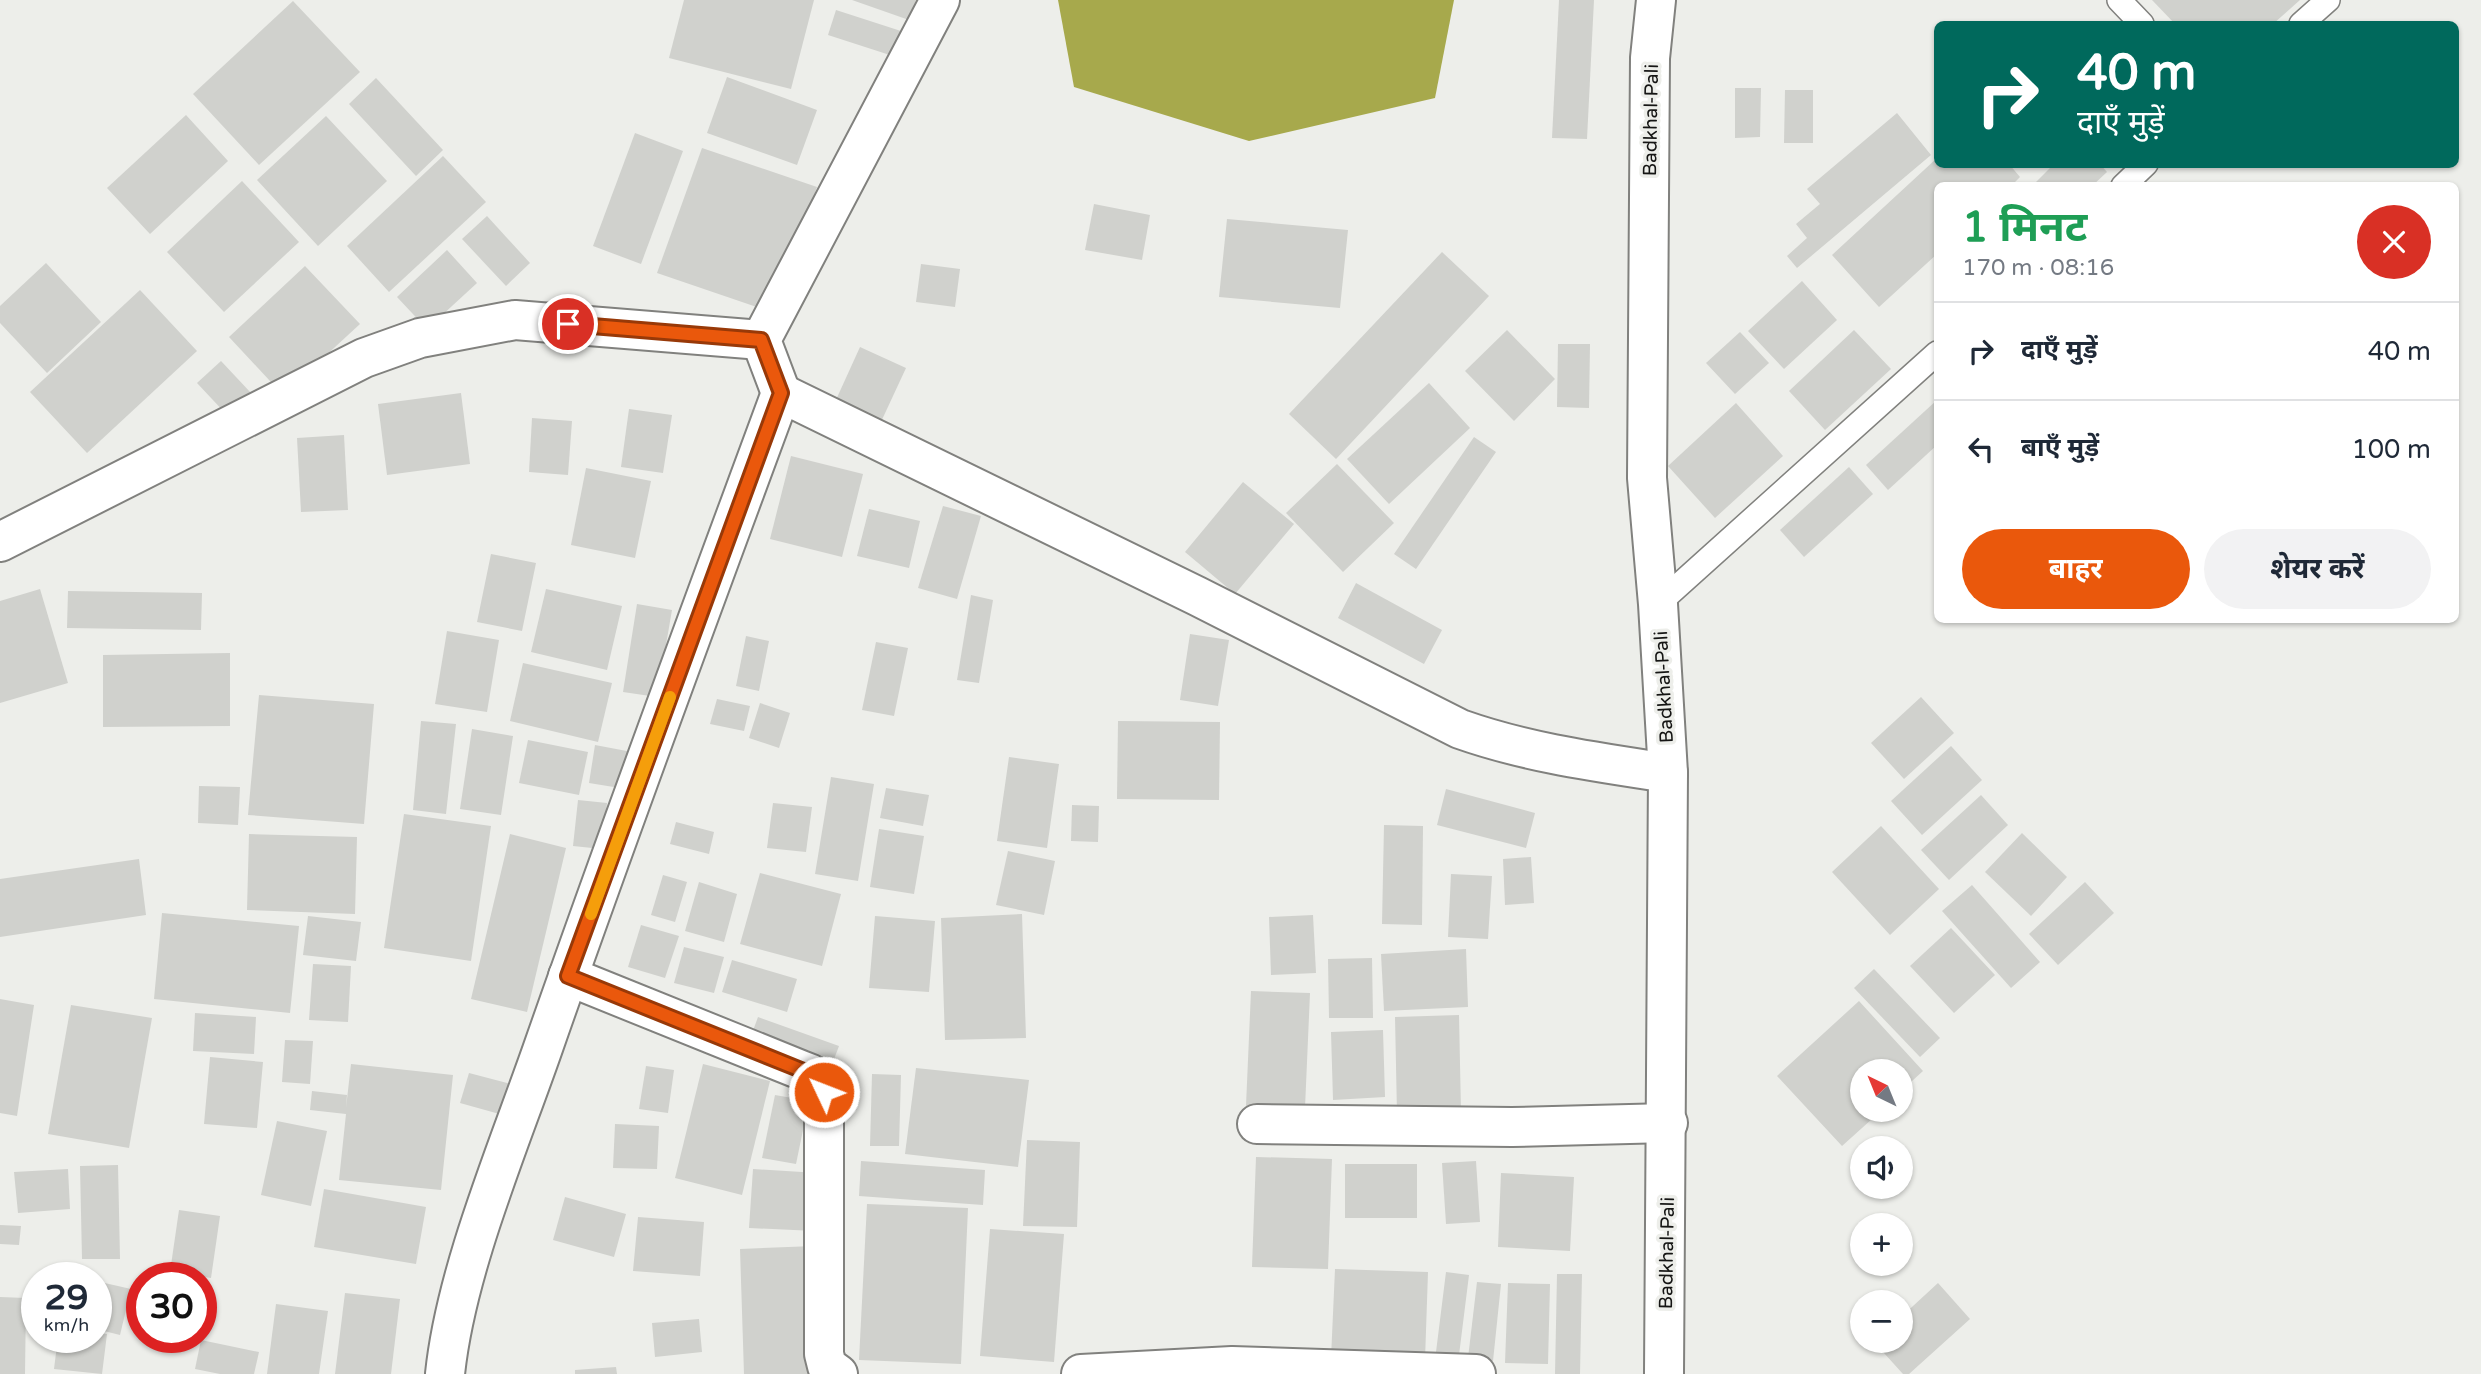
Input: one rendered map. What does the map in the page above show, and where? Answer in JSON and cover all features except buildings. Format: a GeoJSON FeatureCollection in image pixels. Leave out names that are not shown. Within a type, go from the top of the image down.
{"type":"FeatureCollection","features":[{"type":"Feature","properties":{"kind":"street"},"geometry":{"type":"LineString","coordinates":[[445,1374],[449,1337],[483,1219],[568,976],[781,393],[761,340],[940,0]]}},
{"type":"Feature","properties":{"kind":"street","name":"Badkhal-Pali"},"geometry":{"type":"LineString","coordinates":[[1656,0],[1650,58],[1647,478],[1668,773],[1668,1124],[1664,1374]]}},
{"type":"Feature","properties":{"kind":"street"},"geometry":{"type":"LineString","coordinates":[[0,542],[363,358],[420,338],[515,320],[761,340]]}},
{"type":"Feature","properties":{"kind":"street"},"geometry":{"type":"LineString","coordinates":[[781,393],[1197,596],[1460,729],[1501,744],[1548,755],[1668,773]]}},
{"type":"Feature","properties":{"kind":"street"},"geometry":{"type":"LineString","coordinates":[[568,976],[811,1074],[819,1083],[824,1092],[824,1354],[827,1366],[838,1374]]}},
{"type":"Feature","properties":{"kind":"street"},"geometry":{"type":"LineString","coordinates":[[1257,1124],[1512,1127],[1668,1124]]}},
{"type":"Feature","properties":{"kind":"street"},"geometry":{"type":"LineString","coordinates":[[1081,1374],[1232,1366],[1476,1374]]}},
{"type":"Feature","properties":{"kind":"lane"},"geometry":{"type":"LineString","coordinates":[[2119,0],[2139,21]]}},
{"type":"Feature","properties":{"kind":"lane"},"geometry":{"type":"LineString","coordinates":[[2304,21],[2328,0]]}},
{"type":"Feature","properties":{"kind":"lane"},"geometry":{"type":"LineString","coordinates":[[2127,182],[2142,168]]}},
{"type":"Feature","properties":{"kind":"lane"},"geometry":{"type":"LineString","coordinates":[[1658,604],[1934,356]]}},
{"type":"Feature","properties":{"kind":"shaded area"},"geometry":{"type":"Polygon","coordinates":[[[1058,0],[1454,0],[1435,98],[1249,141],[1074,87],[1058,0]]]}},
{"type":"Feature","properties":{"kind":"slow traffic"},"geometry":{"type":"LineString","coordinates":[[591,914],[670,697]]}},
{"type":"Feature","properties":{"kind":"route"},"geometry":{"type":"LineString","coordinates":[[568,324],[761,340],[781,393],[568,976],[811,1074],[824,1092]]}}]}
